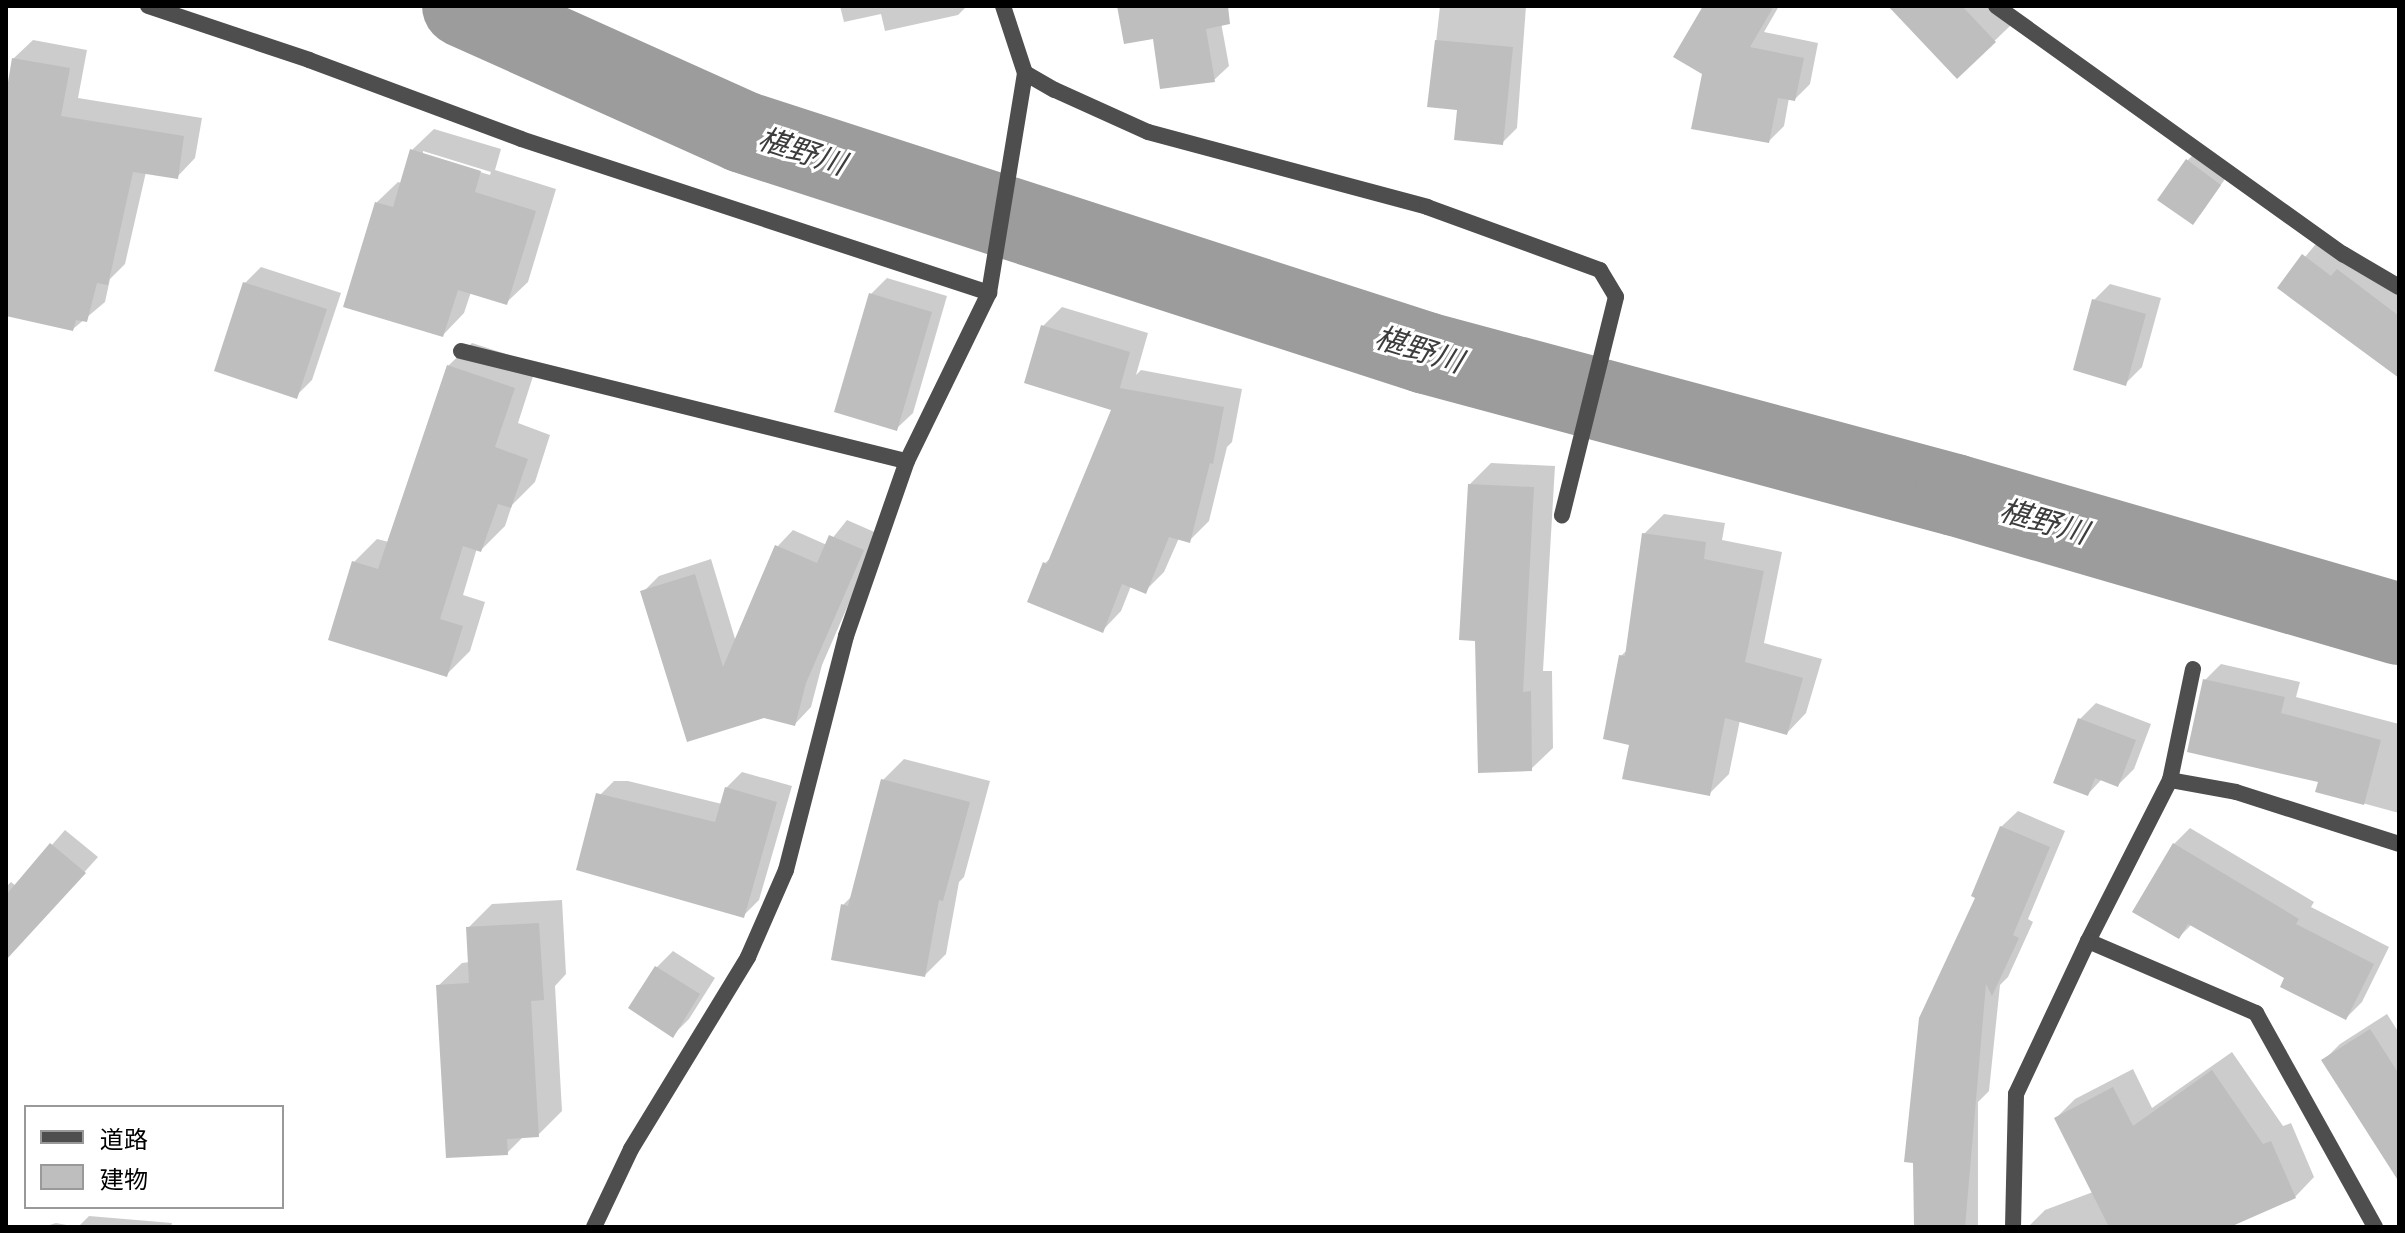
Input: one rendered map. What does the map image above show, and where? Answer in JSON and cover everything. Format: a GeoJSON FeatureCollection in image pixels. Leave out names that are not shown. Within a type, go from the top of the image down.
{"type":"FeatureCollection","features":[{"type":"Feature","properties":{"kind":"street"},"geometry":{"type":"LineString","coordinates":[[148,6],[309,60],[521,139],[991,286]]}},
{"type":"Feature","properties":{"kind":"street"},"geometry":{"type":"LineString","coordinates":[[594,1227],[631,1149],[748,957],[786,870],[846,636],[907,461],[991,286],[1025,73],[1003,6]]}},
{"type":"Feature","properties":{"kind":"street"},"geometry":{"type":"LineString","coordinates":[[1996,6],[2343,254],[2399,287]]}},
{"type":"Feature","properties":{"kind":"street"},"geometry":{"type":"LineString","coordinates":[[1025,73],[1148,132],[1427,207],[1600,270],[1616,297],[1562,515]]}},
{"type":"Feature","properties":{"kind":"street"},"geometry":{"type":"LineString","coordinates":[[461,351],[907,461]]}},
{"type":"Feature","properties":{"kind":"street"},"geometry":{"type":"LineString","coordinates":[[2013,1227],[2016,1094],[2088,941],[2170,780],[2193,669]]}},
{"type":"Feature","properties":{"kind":"street"},"geometry":{"type":"LineString","coordinates":[[2170,780],[2236,792],[2399,844]]}},
{"type":"Feature","properties":{"kind":"street"},"geometry":{"type":"LineString","coordinates":[[2088,941],[2256,1013],[2375,1227]]}},
{"type":"Feature","properties":{"kind":"building"},"geometry":{"type":"Polygon","coordinates":[[[1117,6],[1228,6],[1230,24],[1206,29],[1215,82],[1160,89],[1153,39],[1124,44],[1117,6]]]}},
{"type":"Feature","properties":{"kind":"building"},"geometry":{"type":"Polygon","coordinates":[[[1703,6],[1774,6],[1750,47],[1804,58],[1795,101],[1778,98],[1769,143],[1691,129],[1702,74],[1673,57],[1703,6]]]}},
{"type":"Feature","properties":{"kind":"building"},"geometry":{"type":"Polygon","coordinates":[[[1888,6],[1962,6],[1996,42],[1957,79],[1888,6]]]}},
{"type":"Feature","properties":{"kind":"building"},"geometry":{"type":"Polygon","coordinates":[[[1435,40],[1513,47],[1503,145],[1454,140],[1457,110],[1427,107],[1435,40]]]}},
{"type":"Feature","properties":{"kind":"building"},"geometry":{"type":"Polygon","coordinates":[[[12,58],[70,68],[61,116],[184,136],[178,179],[133,172],[108,285],[97,283],[87,322],[76,320],[73,331],[6,316],[6,94],[12,58]]]}},
{"type":"Feature","properties":{"kind":"building"},"geometry":{"type":"Polygon","coordinates":[[[410,149],[481,171],[475,192],[536,211],[507,305],[458,290],[443,337],[343,307],[375,202],[393,207],[410,149]]]}},
{"type":"Feature","properties":{"kind":"building"},"geometry":{"type":"Polygon","coordinates":[[[2186,159],[2221,185],[2193,225],[2157,200],[2186,159]]]}},
{"type":"Feature","properties":{"kind":"building"},"geometry":{"type":"Polygon","coordinates":[[[2302,254],[2331,276],[2337,269],[2399,316],[2399,378],[2277,288],[2302,254]]]}},
{"type":"Feature","properties":{"kind":"building"},"geometry":{"type":"Polygon","coordinates":[[[243,282],[327,309],[297,399],[214,371],[243,282]]]}},
{"type":"Feature","properties":{"kind":"building"},"geometry":{"type":"Polygon","coordinates":[[[869,293],[932,312],[897,431],[834,412],[869,293]]]}},
{"type":"Feature","properties":{"kind":"building"},"geometry":{"type":"Polygon","coordinates":[[[2092,299],[2146,314],[2126,386],[2073,370],[2092,299]]]}},
{"type":"Feature","properties":{"kind":"building"},"geometry":{"type":"Polygon","coordinates":[[[1041,325],[1130,352],[1119,391],[1120,388],[1224,407],[1213,464],[1210,463],[1190,543],[1169,537],[1146,594],[1122,584],[1103,633],[1027,602],[1043,562],[1047,564],[1111,410],[1024,383],[1041,325]]]}},
{"type":"Feature","properties":{"kind":"building"},"geometry":{"type":"Polygon","coordinates":[[[447,365],[515,388],[495,447],[528,459],[511,508],[498,504],[481,552],[463,546],[440,619],[463,626],[447,677],[328,640],[352,561],[378,569],[447,365]]]}},
{"type":"Feature","properties":{"kind":"building"},"geometry":{"type":"Polygon","coordinates":[[[1468,484],[1534,487],[1523,692],[1531,691],[1532,771],[1478,773],[1475,641],[1459,640],[1468,484]]]}},
{"type":"Feature","properties":{"kind":"building"},"geometry":{"type":"Polygon","coordinates":[[[1642,533],[1706,542],[1704,559],[1764,571],[1745,662],[1803,678],[1787,735],[1725,718],[1710,796],[1622,779],[1629,745],[1603,739],[1619,655],[1625,656],[1642,533]]]}},
{"type":"Feature","properties":{"kind":"building"},"geometry":{"type":"Polygon","coordinates":[[[829,535],[864,550],[806,683],[795,726],[764,718],[687,742],[640,591],[695,574],[723,667],[775,545],[817,563],[829,535]]]}},
{"type":"Feature","properties":{"kind":"building"},"geometry":{"type":"Polygon","coordinates":[[[2203,679],[2285,697],[2281,713],[2381,740],[2364,805],[2315,792],[2318,782],[2187,752],[2203,679]]]}},
{"type":"Feature","properties":{"kind":"building"},"geometry":{"type":"Polygon","coordinates":[[[2078,718],[2136,740],[2118,787],[2095,778],[2088,796],[2053,783],[2078,718]]]}},
{"type":"Feature","properties":{"kind":"building"},"geometry":{"type":"Polygon","coordinates":[[[881,779],[970,802],[943,901],[939,900],[925,977],[831,960],[841,904],[848,906],[881,779]]]}},
{"type":"Feature","properties":{"kind":"building"},"geometry":{"type":"Polygon","coordinates":[[[725,787],[777,802],[744,918],[576,870],[596,793],[715,822],[725,787]]]}},
{"type":"Feature","properties":{"kind":"building"},"geometry":{"type":"Polygon","coordinates":[[[2000,826],[2050,847],[2013,935],[2019,938],[1992,996],[1986,984],[1965,1227],[1914,1227],[1913,1163],[1904,1162],[1919,1018],[1975,898],[1971,896],[2000,826]]]}},
{"type":"Feature","properties":{"kind":"building"},"geometry":{"type":"Polygon","coordinates":[[[50,843],[86,873],[6,960],[6,895],[50,843]]]}},
{"type":"Feature","properties":{"kind":"building"},"geometry":{"type":"Polygon","coordinates":[[[2173,843],[2299,919],[2296,924],[2374,964],[2346,1020],[2280,987],[2284,978],[2188,924],[2179,939],[2132,912],[2173,843]]]}},
{"type":"Feature","properties":{"kind":"building"},"geometry":{"type":"Polygon","coordinates":[[[539,923],[544,1000],[531,1001],[539,1137],[507,1139],[508,1155],[446,1158],[436,985],[469,983],[466,927],[539,923]]]}},
{"type":"Feature","properties":{"kind":"building"},"geometry":{"type":"Polygon","coordinates":[[[655,966],[700,994],[673,1038],[628,1008],[655,966]]]}},
{"type":"Feature","properties":{"kind":"building"},"geometry":{"type":"Polygon","coordinates":[[[2370,1029],[2399,1074],[2399,1182],[2321,1060],[2370,1029]]]}},
{"type":"Feature","properties":{"kind":"building"},"geometry":{"type":"Polygon","coordinates":[[[2212,1070],[2263,1144],[2271,1141],[2296,1198],[2230,1227],[2109,1227],[2054,1118],[2113,1087],[2133,1126],[2212,1070]]]}},
{"type":"Feature","properties":{"kind":"waterway","name":"椹野川"},"geometry":{"type":"LineString","coordinates":[[463,6],[743,132],[1426,353],[1955,495],[2399,624]]}}]}
